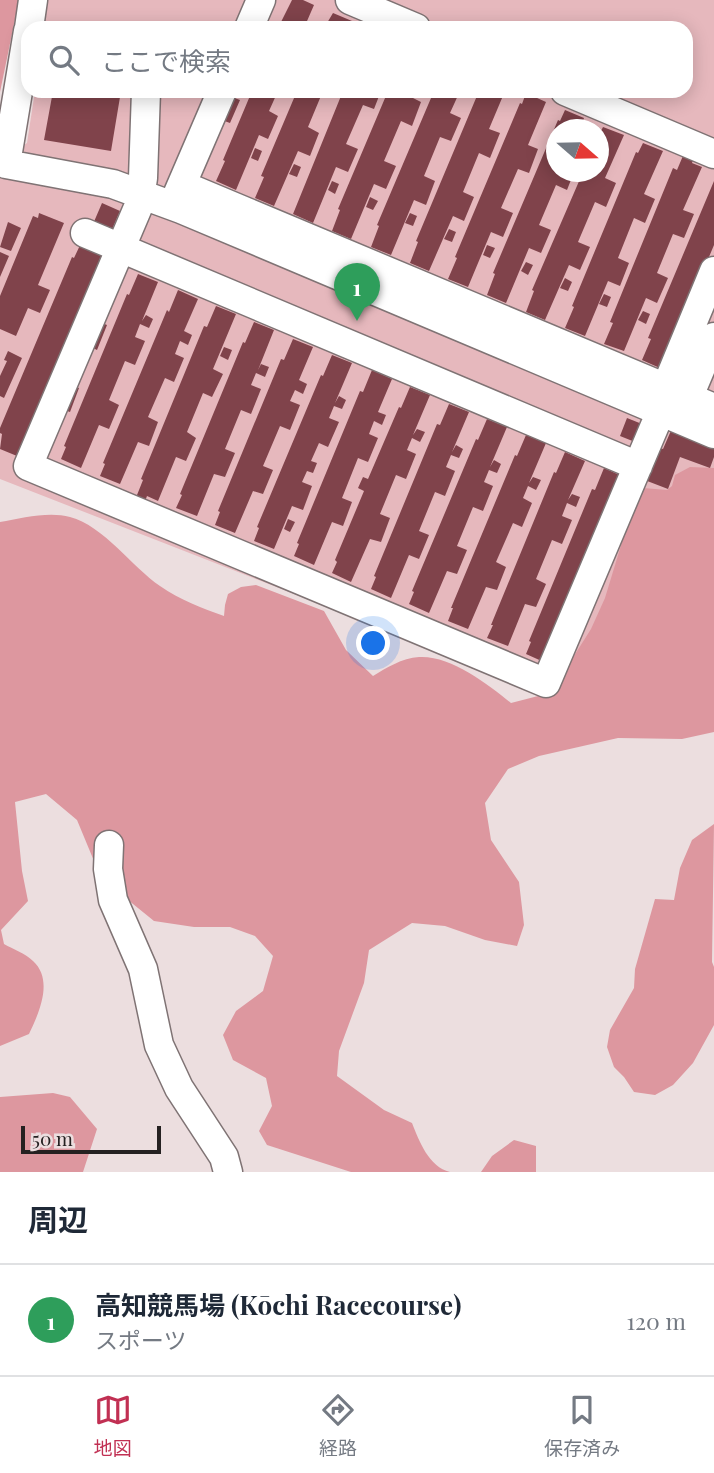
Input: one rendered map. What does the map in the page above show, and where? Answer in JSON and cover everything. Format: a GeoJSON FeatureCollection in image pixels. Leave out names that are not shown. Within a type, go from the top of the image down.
{"type":"FeatureCollection","features":[{"type":"Feature","properties":{"kind":"street"},"geometry":{"type":"LineString","coordinates":[[30,21],[33,0]]}},
{"type":"Feature","properties":{"kind":"street"},"geometry":{"type":"LineString","coordinates":[[252,21],[261,0]]}},
{"type":"Feature","properties":{"kind":"street"},"geometry":{"type":"LineString","coordinates":[[350,0],[400,21]]}},
{"type":"Feature","properties":{"kind":"street"},"geometry":{"type":"LineString","coordinates":[[21,73],[6,164],[113,184],[141,194],[177,195],[694,409]]}},
{"type":"Feature","properties":{"kind":"street"},"geometry":{"type":"LineString","coordinates":[[146,98],[144,178],[139,205],[28,466],[53,477],[546,683],[638,466],[694,409],[714,337]]}},
{"type":"Feature","properties":{"kind":"street"},"geometry":{"type":"LineString","coordinates":[[177,195],[219,98]]}},
{"type":"Feature","properties":{"kind":"street"},"geometry":{"type":"LineString","coordinates":[[582,98],[714,154]]}},
{"type":"Feature","properties":{"kind":"street"},"geometry":{"type":"LineString","coordinates":[[85,233],[638,466]]}},
{"type":"Feature","properties":{"kind":"street"},"geometry":{"type":"LineString","coordinates":[[694,409],[714,271]]}},
{"type":"Feature","properties":{"kind":"street"},"geometry":{"type":"LineString","coordinates":[[109,845],[108,869],[113,900],[144,969],[159,1045],[178,1088],[224,1157],[228,1172]]}},
{"type":"Feature","properties":{"kind":"shaded area"},"geometry":{"type":"Polygon","coordinates":[[[0,0],[19,0],[0,92],[0,0]]]}},
{"type":"Feature","properties":{"kind":"shaded area"},"geometry":{"type":"Polygon","coordinates":[[[41,0],[714,0],[714,481],[553,695],[0,479],[0,160],[27,143],[34,98],[693,98],[693,21],[38,21],[41,0]]]}},
{"type":"Feature","properties":{"kind":"shaded area"},"geometry":{"type":"Polygon","coordinates":[[[690,467],[714,468],[714,732],[682,739],[618,738],[539,756],[508,769],[485,803],[491,840],[519,882],[524,925],[517,946],[485,940],[445,926],[412,923],[369,950],[364,983],[339,1051],[337,1076],[384,1110],[412,1123],[431,1159],[436,1165],[450,1172],[351,1172],[267,1145],[259,1131],[272,1106],[266,1078],[233,1060],[223,1035],[236,1011],[263,991],[273,956],[255,936],[230,927],[194,927],[154,921],[117,891],[94,861],[77,820],[46,794],[15,802],[28,901],[1,930],[4,944],[27,956],[39,969],[43,977],[43,997],[29,1034],[0,1046],[0,522],[44,515],[70,517],[106,538],[160,586],[199,607],[224,616],[228,594],[241,587],[256,585],[324,611],[346,650],[373,676],[406,659],[431,658],[468,672],[511,703],[542,695],[567,667],[591,629],[605,598],[636,496],[643,488],[667,490],[672,486],[675,475],[690,467]]]}},
{"type":"Feature","properties":{"kind":"shaded area"},"geometry":{"type":"Polygon","coordinates":[[[714,824],[714,1025],[693,1063],[673,1085],[655,1095],[634,1092],[614,1067],[607,1047],[610,1030],[634,988],[635,969],[655,899],[674,900],[680,868],[692,840],[714,824]]]}},
{"type":"Feature","properties":{"kind":"shaded area"},"geometry":{"type":"Polygon","coordinates":[[[53,1093],[70,1097],[97,1129],[83,1172],[0,1172],[0,1097],[53,1093]]]}},
{"type":"Feature","properties":{"kind":"shaded area"},"geometry":{"type":"Polygon","coordinates":[[[514,1140],[536,1146],[536,1172],[481,1172],[492,1156],[514,1140]]]}},
{"type":"Feature","properties":{"kind":"building"},"geometry":{"type":"Polygon","coordinates":[[[292,0],[303,0],[314,5],[307,21],[282,21],[292,0]]]}},
{"type":"Feature","properties":{"kind":"building"},"geometry":{"type":"Polygon","coordinates":[[[333,13],[352,21],[328,21],[333,13]]]}},
{"type":"Feature","properties":{"kind":"building"},"geometry":{"type":"Polygon","coordinates":[[[52,98],[120,98],[111,151],[44,140],[52,98]]]}},
{"type":"Feature","properties":{"kind":"building"},"geometry":{"type":"Polygon","coordinates":[[[228,98],[240,100],[230,123],[219,119],[228,98]]]}},
{"type":"Feature","properties":{"kind":"building"},"geometry":{"type":"Polygon","coordinates":[[[249,98],[275,98],[269,111],[278,116],[268,139],[259,135],[236,190],[216,181],[225,161],[223,160],[249,98]]]}},
{"type":"Feature","properties":{"kind":"building"},"geometry":{"type":"Polygon","coordinates":[[[294,98],[320,98],[308,127],[319,133],[310,156],[298,151],[274,206],[255,198],[264,177],[261,176],[294,98]]]}},
{"type":"Feature","properties":{"kind":"building"},"geometry":{"type":"Polygon","coordinates":[[[340,98],[378,98],[374,109],[363,105],[346,144],[358,149],[348,172],[336,167],[313,223],[293,214],[340,98]]]}},
{"type":"Feature","properties":{"kind":"building"},"geometry":{"type":"Polygon","coordinates":[[[385,98],[413,98],[421,102],[412,126],[401,121],[384,161],[396,166],[386,189],[374,184],[351,239],[332,231],[340,210],[338,209],[385,98]]]}},
{"type":"Feature","properties":{"kind":"building"},"geometry":{"type":"Polygon","coordinates":[[[431,98],[457,98],[450,113],[461,118],[451,141],[440,137],[424,176],[435,181],[426,205],[414,200],[391,255],[371,247],[379,226],[377,225],[431,98]]]}},
{"type":"Feature","properties":{"kind":"building"},"geometry":{"type":"Polygon","coordinates":[[[476,98],[502,98],[489,129],[500,133],[490,158],[479,153],[463,192],[474,197],[464,221],[453,216],[429,271],[410,263],[418,242],[416,241],[476,98]]]}},
{"type":"Feature","properties":{"kind":"building"},"geometry":{"type":"Polygon","coordinates":[[[524,98],[537,98],[546,102],[528,145],[538,149],[529,173],[518,169],[501,208],[513,213],[503,237],[491,232],[468,287],[448,279],[520,103],[522,104],[524,98]]]}},
{"type":"Feature","properties":{"kind":"building"},"geometry":{"type":"Polygon","coordinates":[[[565,110],[584,118],[584,119],[561,119],[565,110]]]}},
{"type":"Feature","properties":{"kind":"building"},"geometry":{"type":"Polygon","coordinates":[[[609,129],[624,135],[609,169],[609,129]]]}},
{"type":"Feature","properties":{"kind":"building"},"geometry":{"type":"Polygon","coordinates":[[[643,143],[663,151],[644,194],[655,199],[645,223],[634,218],[618,258],[629,263],[620,286],[608,281],[585,336],[565,328],[636,152],[638,153],[643,143]]]}},
{"type":"Feature","properties":{"kind":"building"},"geometry":{"type":"Polygon","coordinates":[[[255,148],[262,151],[258,161],[251,158],[255,148]]]}},
{"type":"Feature","properties":{"kind":"building"},"geometry":{"type":"Polygon","coordinates":[[[546,148],[546,182],[570,182],[567,190],[556,185],[539,225],[551,230],[541,253],[529,248],[506,303],[487,295],[495,274],[493,273],[546,148]]]}},
{"type":"Feature","properties":{"kind":"building"},"geometry":{"type":"Polygon","coordinates":[[[685,151],[695,155],[692,163],[702,167],[683,210],[694,214],[684,238],[673,234],[657,273],[668,278],[657,303],[646,298],[624,351],[604,344],[613,323],[610,322],[673,168],[677,170],[685,151]]]}},
{"type":"Feature","properties":{"kind":"building"},"geometry":{"type":"Polygon","coordinates":[[[294,164],[301,167],[297,177],[289,174],[294,164]]]}},
{"type":"Feature","properties":{"kind":"building"},"geometry":{"type":"Polygon","coordinates":[[[609,180],[616,183],[606,207],[595,202],[578,242],[590,247],[580,270],[569,265],[545,320],[526,312],[534,291],[532,290],[579,182],[609,182],[609,180]]]}},
{"type":"Feature","properties":{"kind":"building"},"geometry":{"type":"Polygon","coordinates":[[[332,181],[339,184],[335,194],[328,190],[332,181]]]}},
{"type":"Feature","properties":{"kind":"building"},"geometry":{"type":"Polygon","coordinates":[[[714,181],[714,245],[662,369],[642,360],[651,339],[648,338],[714,181]]]}},
{"type":"Feature","properties":{"kind":"building"},"geometry":{"type":"Polygon","coordinates":[[[370,197],[378,201],[373,210],[366,207],[370,197]]]}},
{"type":"Feature","properties":{"kind":"building"},"geometry":{"type":"Polygon","coordinates":[[[102,203],[120,211],[111,232],[93,224],[102,203]]]}},
{"type":"Feature","properties":{"kind":"building"},"geometry":{"type":"Polygon","coordinates":[[[39,213],[64,223],[38,285],[50,290],[40,313],[28,308],[16,336],[0,329],[0,296],[33,216],[38,218],[39,213]]]}},
{"type":"Feature","properties":{"kind":"building"},"geometry":{"type":"Polygon","coordinates":[[[410,213],[417,216],[413,226],[405,223],[410,213]]]}},
{"type":"Feature","properties":{"kind":"building"},"geometry":{"type":"Polygon","coordinates":[[[8,222],[21,228],[11,251],[0,247],[8,222]]]}},
{"type":"Feature","properties":{"kind":"building"},"geometry":{"type":"Polygon","coordinates":[[[449,229],[456,232],[452,242],[444,239],[449,229]]]}},
{"type":"Feature","properties":{"kind":"building"},"geometry":{"type":"Polygon","coordinates":[[[82,241],[104,250],[17,456],[0,449],[0,428],[72,257],[74,258],[82,241]]]}},
{"type":"Feature","properties":{"kind":"building"},"geometry":{"type":"Polygon","coordinates":[[[487,245],[495,248],[490,258],[483,255],[487,245]]]}},
{"type":"Feature","properties":{"kind":"building"},"geometry":{"type":"Polygon","coordinates":[[[0,252],[9,256],[0,277],[0,252]]]}},
{"type":"Feature","properties":{"kind":"building"},"geometry":{"type":"Polygon","coordinates":[[[526,262],[533,265],[528,275],[521,271],[526,262]]]}},
{"type":"Feature","properties":{"kind":"building"},"geometry":{"type":"Polygon","coordinates":[[[138,274],[158,282],[142,321],[146,315],[153,319],[149,328],[140,324],[135,337],[145,341],[135,365],[125,361],[109,400],[119,405],[109,429],[99,425],[81,468],[61,459],[66,447],[64,446],[127,294],[129,295],[138,274]]]}},
{"type":"Feature","properties":{"kind":"building"},"geometry":{"type":"Polygon","coordinates":[[[565,278],[572,282],[568,291],[560,288],[565,278]]]}},
{"type":"Feature","properties":{"kind":"building"},"geometry":{"type":"Polygon","coordinates":[[[178,290],[198,299],[184,331],[192,335],[188,345],[180,341],[175,354],[184,358],[174,382],[165,378],[148,417],[158,422],[149,446],[138,442],[120,484],[100,476],[105,464],[103,463],[167,310],[169,312],[178,290]]]}},
{"type":"Feature","properties":{"kind":"building"},"geometry":{"type":"Polygon","coordinates":[[[604,294],[611,297],[607,307],[599,304],[604,294]]]}},
{"type":"Feature","properties":{"kind":"building"},"geometry":{"type":"Polygon","coordinates":[[[216,306],[236,314],[213,369],[223,374],[212,397],[203,393],[187,432],[196,438],[186,461],[176,457],[158,501],[147,496],[144,504],[135,500],[143,480],[141,479],[204,326],[207,327],[216,306]]]}},
{"type":"Feature","properties":{"kind":"building"},"geometry":{"type":"Polygon","coordinates":[[[643,311],[650,314],[646,324],[638,320],[643,311]]]}},
{"type":"Feature","properties":{"kind":"building"},"geometry":{"type":"Polygon","coordinates":[[[97,321],[107,325],[97,350],[87,345],[97,321]]]}},
{"type":"Feature","properties":{"kind":"building"},"geometry":{"type":"Polygon","coordinates":[[[254,322],[274,330],[258,370],[261,364],[269,367],[265,377],[256,373],[251,385],[261,389],[251,414],[241,410],[225,449],[235,453],[225,477],[214,474],[197,516],[176,508],[182,495],[180,494],[243,342],[245,343],[254,322]]]}},
{"type":"Feature","properties":{"kind":"building"},"geometry":{"type":"Polygon","coordinates":[[[293,339],[313,347],[299,380],[307,384],[303,394],[295,390],[290,401],[300,405],[290,430],[280,426],[263,466],[273,470],[263,494],[253,491],[235,533],[215,525],[220,512],[218,511],[281,359],[284,360],[293,339]]]}},
{"type":"Feature","properties":{"kind":"building"},"geometry":{"type":"Polygon","coordinates":[[[224,347],[232,350],[228,360],[220,356],[224,347]]]}},
{"type":"Feature","properties":{"kind":"building"},"geometry":{"type":"Polygon","coordinates":[[[8,351],[22,358],[4,398],[0,396],[0,376],[8,351]]]}},
{"type":"Feature","properties":{"kind":"building"},"geometry":{"type":"Polygon","coordinates":[[[332,355],[352,363],[335,403],[339,396],[346,400],[342,409],[334,406],[329,418],[339,422],[328,447],[319,443],[311,461],[317,463],[313,473],[307,471],[302,482],[312,486],[303,510],[292,506],[274,549],[254,541],[259,528],[257,527],[332,355]]]}},
{"type":"Feature","properties":{"kind":"building"},"geometry":{"type":"Polygon","coordinates":[[[372,370],[392,379],[378,412],[386,415],[382,425],[374,421],[369,434],[378,438],[368,462],[358,458],[342,498],[352,502],[343,526],[332,522],[314,565],[294,556],[299,544],[297,543],[360,391],[363,392],[372,370]]]}},
{"type":"Feature","properties":{"kind":"building"},"geometry":{"type":"Polygon","coordinates":[[[69,384],[79,388],[70,412],[59,408],[69,384]]]}},
{"type":"Feature","properties":{"kind":"building"},"geometry":{"type":"Polygon","coordinates":[[[410,387],[430,395],[413,435],[417,429],[425,432],[420,442],[412,438],[407,450],[416,454],[406,479],[396,475],[380,514],[390,518],[381,542],[370,539],[351,582],[332,573],[337,562],[335,560],[364,491],[358,488],[363,477],[368,479],[410,387]]]}},
{"type":"Feature","properties":{"kind":"building"},"geometry":{"type":"Polygon","coordinates":[[[449,404],[469,412],[452,452],[456,445],[463,449],[459,458],[451,455],[446,467],[455,471],[445,496],[435,492],[419,531],[429,535],[419,559],[409,555],[391,598],[371,589],[376,577],[374,576],[437,424],[440,425],[449,404]]]}},
{"type":"Feature","properties":{"kind":"building"},"geometry":{"type":"Polygon","coordinates":[[[627,418],[642,424],[635,442],[620,436],[627,418]]]}},
{"type":"Feature","properties":{"kind":"building"},"geometry":{"type":"Polygon","coordinates":[[[487,419],[507,427],[490,467],[494,460],[501,464],[497,473],[489,470],[484,482],[493,486],[483,511],[473,507],[457,546],[467,550],[457,574],[447,571],[429,613],[409,604],[414,592],[412,591],[487,419]]]}},
{"type":"Feature","properties":{"kind":"building"},"geometry":{"type":"Polygon","coordinates":[[[673,426],[714,443],[714,457],[710,468],[680,457],[668,489],[642,479],[656,446],[663,449],[673,426]]]}},
{"type":"Feature","properties":{"kind":"building"},"geometry":{"type":"Polygon","coordinates":[[[526,435],[546,443],[529,483],[533,477],[541,480],[536,490],[528,486],[523,498],[532,503],[522,527],[513,523],[496,562],[506,567],[497,590],[486,587],[468,629],[448,621],[451,608],[515,455],[517,456],[526,435]]]}},
{"type":"Feature","properties":{"kind":"building"},"geometry":{"type":"Polygon","coordinates":[[[565,452],[585,461],[568,500],[572,494],[580,497],[576,507],[567,503],[562,516],[572,520],[562,544],[552,540],[536,579],[546,584],[536,607],[525,604],[508,646],[487,638],[554,472],[556,473],[565,452]]]}},
{"type":"Feature","properties":{"kind":"building"},"geometry":{"type":"Polygon","coordinates":[[[604,468],[624,477],[546,663],[526,654],[531,642],[529,641],[592,489],[595,490],[604,468]]]}},
{"type":"Feature","properties":{"kind":"building"},"geometry":{"type":"Polygon","coordinates":[[[288,519],[295,522],[290,532],[284,529],[288,519]]]}},
{"type":"Feature","properties":{"kind":"place","name":"高知競馬場 (Kōchi Racecourse)"},"geometry":{"type":"Point","coordinates":[357,321]}}]}
